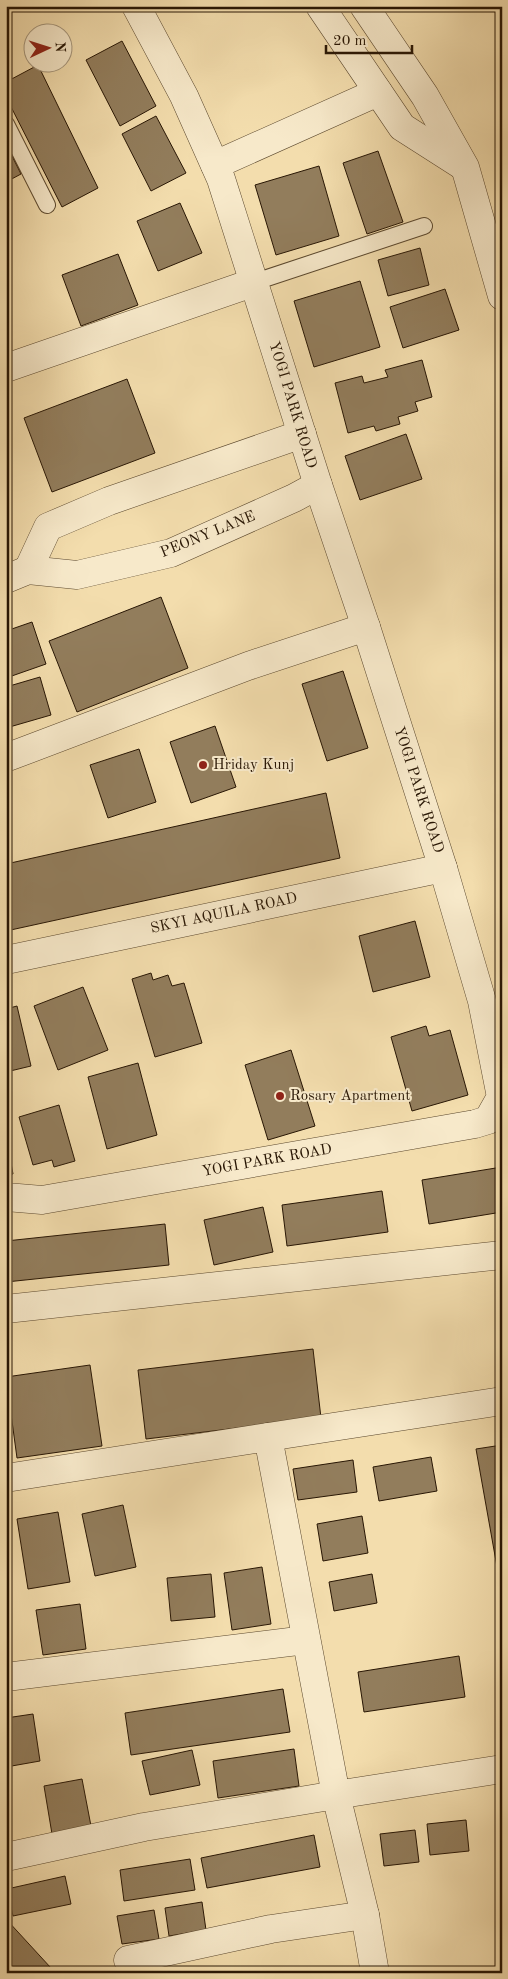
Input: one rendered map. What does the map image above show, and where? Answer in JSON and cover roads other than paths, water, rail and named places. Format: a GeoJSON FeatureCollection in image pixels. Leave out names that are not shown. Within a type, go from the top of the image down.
{"type":"FeatureCollection","features":[{"type":"Feature","properties":{"kind":"street","name":"YOGI PARK ROAD"},"geometry":{"type":"LineString","coordinates":[[6,1197],[42,1200],[475,1124],[488,1120],[501,1097],[482,1001],[442,868],[366,627],[318,485],[222,179],[184,96],[136,6]]}},
{"type":"Feature","properties":{"kind":"street"},"geometry":{"type":"LineString","coordinates":[[320,6],[402,127],[465,167]]}},
{"type":"Feature","properties":{"kind":"street"},"geometry":{"type":"LineString","coordinates":[[364,6],[425,96],[465,167],[502,296]]}},
{"type":"Feature","properties":{"kind":"street"},"geometry":{"type":"LineString","coordinates":[[215,165],[378,92]]}},
{"type":"Feature","properties":{"kind":"street"},"geometry":{"type":"LineString","coordinates":[[6,368],[254,282]]}},
{"type":"Feature","properties":{"kind":"street"},"geometry":{"type":"LineString","coordinates":[[17,575],[48,527],[109,501],[302,434]]}},
{"type":"Feature","properties":{"kind":"street","name":"PEONY LANE"},"geometry":{"type":"LineString","coordinates":[[17,575],[77,575],[171,553],[294,498],[318,485]]}},
{"type":"Feature","properties":{"kind":"street"},"geometry":{"type":"LineString","coordinates":[[8,757],[248,666],[366,627]]}},
{"type":"Feature","properties":{"kind":"street","name":"SKYI AQUILA ROAD"},"geometry":{"type":"LineString","coordinates":[[6,960],[442,868]]}},
{"type":"Feature","properties":{"kind":"street"},"geometry":{"type":"LineString","coordinates":[[6,1309],[502,1254]]}},
{"type":"Feature","properties":{"kind":"street"},"geometry":{"type":"LineString","coordinates":[[6,1478],[502,1401]]}},
{"type":"Feature","properties":{"kind":"street"},"geometry":{"type":"LineString","coordinates":[[268,1437],[336,1795],[365,1915],[375,1973]]}},
{"type":"Feature","properties":{"kind":"street"},"geometry":{"type":"LineString","coordinates":[[6,1677],[306,1640]]}},
{"type":"Feature","properties":{"kind":"street"},"geometry":{"type":"LineString","coordinates":[[6,1857],[144,1827],[502,1769]]}},
{"type":"Feature","properties":{"kind":"street"},"geometry":{"type":"LineString","coordinates":[[128,1960],[271,1929],[365,1915]]}},
{"type":"Feature","properties":{"kind":"lane"},"geometry":{"type":"LineString","coordinates":[[6,124],[48,205]]}},
{"type":"Feature","properties":{"kind":"lane"},"geometry":{"type":"LineString","coordinates":[[254,282],[424,226]]}},
{"type":"Feature","properties":{"kind":"place","name":"Hriday Kunj"},"geometry":{"type":"Point","coordinates":[203,765]}},
{"type":"Feature","properties":{"kind":"place","name":"Rosary Apartment"},"geometry":{"type":"Point","coordinates":[280,1096]}}]}
